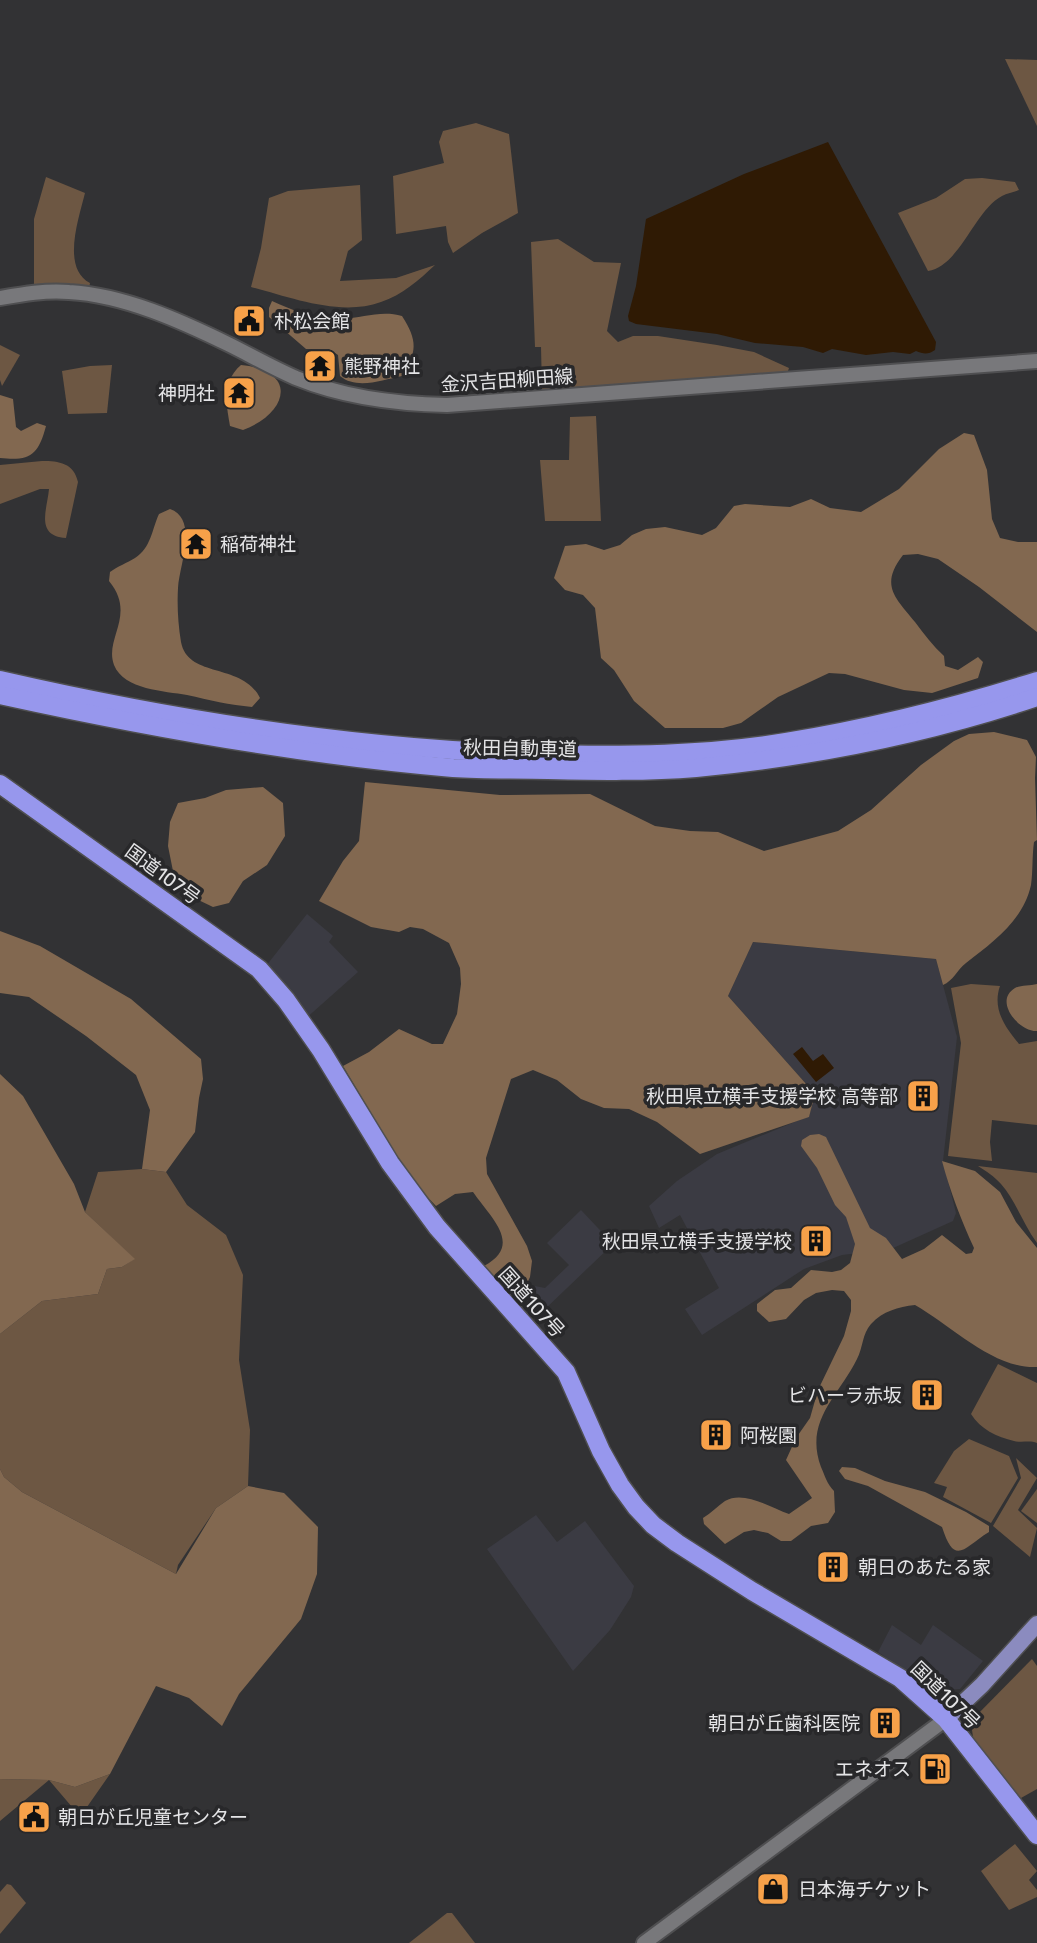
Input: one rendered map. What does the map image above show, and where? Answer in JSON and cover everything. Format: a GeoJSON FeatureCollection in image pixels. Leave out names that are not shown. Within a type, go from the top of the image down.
{"type":"FeatureCollection","features":[{"type":"Feature","properties":{"kind":"highway","name":"秋田自動車道"},"geometry":{"type":"LineString","coordinates":[[0,680],[77,698],[201,721],[338,740],[457,752],[599,755],[692,752],[783,742],[872,726],[1037,681]]}},
{"type":"Feature","properties":{"kind":"highway","name":"秋田自動車道"},"geometry":{"type":"LineString","coordinates":[[0,695],[198,736],[335,756],[456,768],[599,771],[694,768],[786,757],[876,740],[1001,709],[1037,697]]}},
{"type":"Feature","properties":{"kind":"highway","name":"国道107号"},"geometry":{"type":"LineString","coordinates":[[0,783],[259,969],[286,1000],[321,1050],[390,1163],[438,1227],[566,1372],[601,1451],[620,1485],[653,1525],[752,1591],[900,1678],[946,1718],[1037,1835]]}},
{"type":"Feature","properties":{"kind":"main road","name":"金沢吉田柳田線"},"geometry":{"type":"LineString","coordinates":[[0,298],[44,292],[99,296],[170,318],[296,378],[331,390],[411,404],[447,405],[1037,361]]}},
{"type":"Feature","properties":{"kind":"main road"},"geometry":{"type":"LineString","coordinates":[[645,1943],[946,1718],[982,1685],[1037,1624]]}},
{"type":"Feature","properties":{"kind":"shaded area"},"geometry":{"type":"Polygon","coordinates":[[[1005,59],[1037,60],[1037,126],[1005,59]]]}},
{"type":"Feature","properties":{"kind":"shaded area"},"geometry":{"type":"Polygon","coordinates":[[[476,123],[509,134],[518,213],[453,253],[446,226],[396,234],[393,176],[444,163],[439,142],[443,131],[476,123]]]}},
{"type":"Feature","properties":{"kind":"shaded area"},"geometry":{"type":"Polygon","coordinates":[[[828,142],[936,342],[935,350],[926,354],[916,351],[910,354],[893,352],[866,355],[832,349],[823,353],[803,347],[755,343],[717,334],[629,321],[646,219],[744,174],[828,142]]]}},
{"type":"Feature","properties":{"kind":"shaded area"},"geometry":{"type":"Polygon","coordinates":[[[46,177],[85,193],[76,229],[74,255],[81,276],[90,283],[89,288],[49,284],[34,286],[34,219],[46,177]]]}},
{"type":"Feature","properties":{"kind":"shaded area"},"geometry":{"type":"Polygon","coordinates":[[[965,179],[1015,182],[1019,190],[992,203],[949,259],[928,271],[898,213],[936,198],[965,179]]]}},
{"type":"Feature","properties":{"kind":"shaded area"},"geometry":{"type":"Polygon","coordinates":[[[360,185],[362,240],[348,251],[340,281],[396,278],[435,265],[396,295],[365,306],[315,304],[251,287],[269,198],[288,191],[360,185]]]}},
{"type":"Feature","properties":{"kind":"shaded area"},"geometry":{"type":"Polygon","coordinates":[[[558,239],[594,262],[621,263],[607,331],[618,342],[633,336],[658,336],[754,352],[789,368],[787,374],[542,389],[541,347],[535,347],[531,242],[558,239]]]}},
{"type":"Feature","properties":{"kind":"shaded area"},"geometry":{"type":"Polygon","coordinates":[[[272,301],[324,318],[342,319],[387,314],[402,316],[413,340],[411,360],[402,376],[370,383],[347,380],[340,376],[338,355],[329,349],[306,349],[269,317],[272,301]]]}},
{"type":"Feature","properties":{"kind":"shaded area"},"geometry":{"type":"Polygon","coordinates":[[[0,345],[20,355],[2,386],[0,380],[0,345]]]}},
{"type":"Feature","properties":{"kind":"shaded area"},"geometry":{"type":"Polygon","coordinates":[[[112,365],[107,413],[68,414],[62,371],[112,365]]]}},
{"type":"Feature","properties":{"kind":"shaded area"},"geometry":{"type":"Polygon","coordinates":[[[241,365],[272,375],[279,384],[281,393],[270,414],[243,430],[230,426],[227,401],[231,378],[241,365]]]}},
{"type":"Feature","properties":{"kind":"shaded area"},"geometry":{"type":"Polygon","coordinates":[[[0,395],[13,399],[16,427],[21,431],[37,423],[46,426],[40,444],[26,457],[0,458],[0,395]]]}},
{"type":"Feature","properties":{"kind":"shaded area"},"geometry":{"type":"Polygon","coordinates":[[[596,416],[601,521],[545,521],[540,460],[569,460],[570,417],[596,416]]]}},
{"type":"Feature","properties":{"kind":"shaded area"},"geometry":{"type":"Polygon","coordinates":[[[964,433],[974,435],[987,470],[992,519],[1000,538],[1037,542],[1037,632],[938,559],[918,554],[903,555],[892,575],[891,583],[902,606],[944,656],[945,666],[958,670],[978,657],[983,662],[978,678],[932,693],[904,690],[845,674],[829,673],[778,697],[741,723],[723,728],[665,728],[634,701],[614,670],[601,658],[595,608],[583,595],[565,590],[554,578],[565,546],[586,544],[604,550],[620,545],[632,535],[646,529],[665,527],[702,535],[716,528],[734,506],[745,504],[790,507],[811,499],[830,508],[861,512],[899,489],[939,449],[964,433]]]}},
{"type":"Feature","properties":{"kind":"shaded area"},"geometry":{"type":"Polygon","coordinates":[[[42,461],[65,464],[73,471],[78,482],[66,538],[56,536],[46,527],[49,489],[40,489],[0,504],[0,465],[42,461]]]}},
{"type":"Feature","properties":{"kind":"shaded area"},"geometry":{"type":"Polygon","coordinates":[[[170,509],[179,514],[186,533],[178,588],[181,642],[186,654],[194,661],[241,679],[252,687],[260,698],[252,707],[146,688],[127,680],[114,665],[113,645],[120,605],[117,593],[109,581],[110,572],[145,549],[159,514],[170,509]]]}},
{"type":"Feature","properties":{"kind":"shaded area"},"geometry":{"type":"Polygon","coordinates":[[[994,732],[1027,740],[1036,757],[1037,840],[1034,842],[1031,885],[1021,909],[1006,930],[943,985],[936,959],[753,942],[728,996],[815,1094],[809,1117],[700,1154],[657,1122],[629,1109],[604,1108],[581,1099],[557,1080],[533,1070],[511,1079],[486,1158],[487,1174],[527,1246],[532,1261],[530,1277],[524,1290],[511,1294],[503,1282],[491,1277],[484,1266],[496,1258],[502,1249],[503,1240],[494,1221],[473,1192],[455,1194],[436,1206],[411,1180],[343,1066],[369,1052],[399,1029],[432,1044],[443,1044],[457,1014],[461,984],[460,968],[449,943],[423,929],[410,927],[399,932],[371,927],[319,901],[343,861],[359,841],[365,782],[500,795],[590,794],[655,826],[718,832],[764,851],[838,831],[871,810],[921,765],[954,741],[969,734],[994,732]]]}},
{"type":"Feature","properties":{"kind":"shaded area"},"geometry":{"type":"Polygon","coordinates":[[[263,787],[283,803],[285,836],[267,865],[243,881],[229,903],[213,907],[188,895],[173,871],[168,846],[170,822],[178,803],[205,798],[226,790],[263,787]]]}},
{"type":"Feature","properties":{"kind":"shaded area"},"geometry":{"type":"Polygon","coordinates":[[[307,914],[333,936],[329,942],[358,972],[304,1020],[266,966],[307,914]]]}},
{"type":"Feature","properties":{"kind":"shaded area"},"geometry":{"type":"Polygon","coordinates":[[[0,931],[40,946],[131,999],[201,1059],[203,1079],[195,1132],[166,1172],[142,1169],[150,1110],[136,1075],[29,997],[0,993],[0,931]]]}},
{"type":"Feature","properties":{"kind":"shaded area","name":"秋田県立横手支援学校"},"geometry":{"type":"Polygon","coordinates":[[[753,942],[936,959],[957,1037],[943,1161],[956,1213],[953,1221],[891,1249],[842,1255],[804,1269],[702,1335],[685,1309],[719,1288],[680,1215],[659,1228],[649,1206],[677,1181],[717,1154],[809,1116],[815,1094],[728,996],[753,942]]]}},
{"type":"Feature","properties":{"kind":"shaded area"},"geometry":{"type":"Polygon","coordinates":[[[971,984],[1000,986],[999,1010],[1009,1031],[1019,1044],[1037,1041],[1037,1125],[992,1120],[992,1161],[948,1156],[961,1043],[951,988],[971,984]]]}},
{"type":"Feature","properties":{"kind":"shaded area"},"geometry":{"type":"Polygon","coordinates":[[[1037,984],[1037,1031],[1023,1027],[1016,1021],[1008,1008],[1007,1000],[1015,988],[1037,984]]]}},
{"type":"Feature","properties":{"kind":"shaded area"},"geometry":{"type":"Polygon","coordinates":[[[802,1047],[813,1061],[823,1054],[834,1068],[816,1082],[793,1054],[802,1047]]]}},
{"type":"Feature","properties":{"kind":"shaded area"},"geometry":{"type":"Polygon","coordinates":[[[0,1074],[23,1096],[74,1184],[85,1212],[135,1259],[122,1267],[107,1269],[98,1294],[42,1301],[0,1334],[0,1074]]]}},
{"type":"Feature","properties":{"kind":"shaded area"},"geometry":{"type":"Polygon","coordinates":[[[819,1134],[826,1137],[870,1228],[886,1238],[902,1259],[924,1249],[942,1235],[966,1254],[972,1253],[974,1248],[942,1161],[975,1171],[1000,1192],[1016,1222],[1037,1248],[1037,1367],[1021,1366],[989,1354],[915,1305],[886,1313],[868,1328],[857,1359],[820,1423],[817,1451],[825,1477],[834,1491],[835,1512],[828,1523],[811,1526],[791,1541],[781,1541],[768,1533],[754,1530],[744,1532],[725,1544],[704,1524],[703,1518],[725,1501],[732,1498],[749,1499],[789,1514],[812,1498],[786,1460],[796,1438],[810,1418],[818,1390],[844,1336],[851,1300],[844,1291],[816,1293],[804,1300],[786,1319],[769,1322],[757,1311],[757,1304],[775,1290],[791,1288],[811,1270],[832,1272],[841,1270],[850,1263],[855,1244],[846,1217],[835,1205],[817,1168],[801,1146],[802,1140],[819,1134]]]}},
{"type":"Feature","properties":{"kind":"shaded area"},"geometry":{"type":"Polygon","coordinates":[[[978,1166],[1037,1173],[1037,1243],[1006,1191],[996,1179],[978,1166]]]}},
{"type":"Feature","properties":{"kind":"shaded area"},"geometry":{"type":"Polygon","coordinates":[[[142,1169],[166,1172],[187,1205],[226,1235],[243,1275],[239,1360],[250,1430],[248,1486],[216,1508],[178,1565],[176,1574],[22,1492],[4,1477],[0,1469],[0,1334],[42,1301],[98,1294],[107,1269],[122,1267],[134,1259],[85,1212],[98,1172],[142,1169]]]}},
{"type":"Feature","properties":{"kind":"shaded area"},"geometry":{"type":"Polygon","coordinates":[[[581,1210],[613,1244],[543,1311],[520,1303],[509,1288],[514,1282],[545,1288],[569,1265],[547,1243],[581,1210]]]}},
{"type":"Feature","properties":{"kind":"shaded area"},"geometry":{"type":"Polygon","coordinates":[[[998,1364],[1037,1383],[1037,1443],[1014,1441],[995,1435],[979,1424],[971,1414],[998,1364]]]}},
{"type":"Feature","properties":{"kind":"shaded area"},"geometry":{"type":"Polygon","coordinates":[[[969,1439],[1009,1456],[1018,1478],[991,1523],[943,1497],[947,1487],[934,1483],[954,1451],[969,1439]]]}},
{"type":"Feature","properties":{"kind":"shaded area"},"geometry":{"type":"Polygon","coordinates":[[[1016,1458],[1037,1478],[1018,1510],[1037,1528],[1030,1557],[993,1526],[1021,1478],[1016,1458]]]}},
{"type":"Feature","properties":{"kind":"shaded area"},"geometry":{"type":"Polygon","coordinates":[[[842,1467],[855,1468],[885,1481],[925,1492],[989,1526],[989,1532],[966,1548],[956,1550],[951,1547],[942,1527],[868,1486],[845,1479],[839,1471],[842,1467]]]}},
{"type":"Feature","properties":{"kind":"shaded area"},"geometry":{"type":"Polygon","coordinates":[[[0,1469],[4,1477],[22,1492],[176,1574],[216,1508],[248,1486],[284,1493],[318,1527],[317,1574],[301,1619],[239,1694],[222,1726],[189,1698],[156,1686],[110,1774],[75,1787],[49,1780],[0,1779],[0,1469]]]}},
{"type":"Feature","properties":{"kind":"shaded area"},"geometry":{"type":"Polygon","coordinates":[[[1037,1489],[1037,1523],[1021,1511],[1037,1489]]]}},
{"type":"Feature","properties":{"kind":"shaded area"},"geometry":{"type":"Polygon","coordinates":[[[536,1515],[557,1542],[585,1521],[634,1586],[631,1597],[610,1630],[573,1671],[487,1549],[536,1515]]]}},
{"type":"Feature","properties":{"kind":"shaded area"},"geometry":{"type":"Polygon","coordinates":[[[892,1625],[921,1645],[933,1625],[983,1661],[960,1689],[933,1691],[878,1652],[892,1625]]]}},
{"type":"Feature","properties":{"kind":"shaded area"},"geometry":{"type":"Polygon","coordinates":[[[1032,1659],[1037,1666],[1037,1789],[1021,1798],[974,1743],[972,1730],[974,1718],[1032,1659]]]}},
{"type":"Feature","properties":{"kind":"shaded area"},"geometry":{"type":"Polygon","coordinates":[[[110,1774],[87,1807],[78,1814],[49,1780],[75,1787],[110,1774]]]}},
{"type":"Feature","properties":{"kind":"shaded area"},"geometry":{"type":"Polygon","coordinates":[[[0,1779],[49,1780],[0,1821],[0,1779]]]}},
{"type":"Feature","properties":{"kind":"shaded area"},"geometry":{"type":"Polygon","coordinates":[[[1015,1844],[1037,1871],[1029,1880],[1037,1890],[1037,1897],[1009,1910],[981,1871],[1015,1844]]]}},
{"type":"Feature","properties":{"kind":"shaded area"},"geometry":{"type":"Polygon","coordinates":[[[7,1884],[11,1885],[26,1903],[0,1934],[0,1892],[7,1884]]]}},
{"type":"Feature","properties":{"kind":"shaded area"},"geometry":{"type":"Polygon","coordinates":[[[447,1913],[452,1913],[475,1943],[409,1943],[447,1913]]]}},
{"type":"Feature","properties":{"kind":"place","name":"朴松会館"},"geometry":{"type":"Point","coordinates":[249,321]}},
{"type":"Feature","properties":{"kind":"place","name":"熊野神社"},"geometry":{"type":"Point","coordinates":[320,366]}},
{"type":"Feature","properties":{"kind":"place","name":"神明社"},"geometry":{"type":"Point","coordinates":[239,393]}},
{"type":"Feature","properties":{"kind":"place","name":"稲荷神社"},"geometry":{"type":"Point","coordinates":[196,544]}},
{"type":"Feature","properties":{"kind":"place","name":"秋田県立横手支援学校 高等部"},"geometry":{"type":"Point","coordinates":[923,1096]}},
{"type":"Feature","properties":{"kind":"place","name":"秋田県立横手支援学校"},"geometry":{"type":"Point","coordinates":[816,1241]}},
{"type":"Feature","properties":{"kind":"place","name":"ビハーラ赤坂"},"geometry":{"type":"Point","coordinates":[927,1395]}},
{"type":"Feature","properties":{"kind":"place","name":"阿桜園"},"geometry":{"type":"Point","coordinates":[716,1435]}},
{"type":"Feature","properties":{"kind":"place","name":"朝日のあたる家"},"geometry":{"type":"Point","coordinates":[833,1567]}},
{"type":"Feature","properties":{"kind":"place","name":"朝日が丘歯科医院"},"geometry":{"type":"Point","coordinates":[885,1723]}},
{"type":"Feature","properties":{"kind":"place","name":"エネオス"},"geometry":{"type":"Point","coordinates":[935,1769]}},
{"type":"Feature","properties":{"kind":"place","name":"朝日が丘児童センター"},"geometry":{"type":"Point","coordinates":[34,1817]}},
{"type":"Feature","properties":{"kind":"place","name":"日本海チケット"},"geometry":{"type":"Point","coordinates":[773,1889]}}]}
